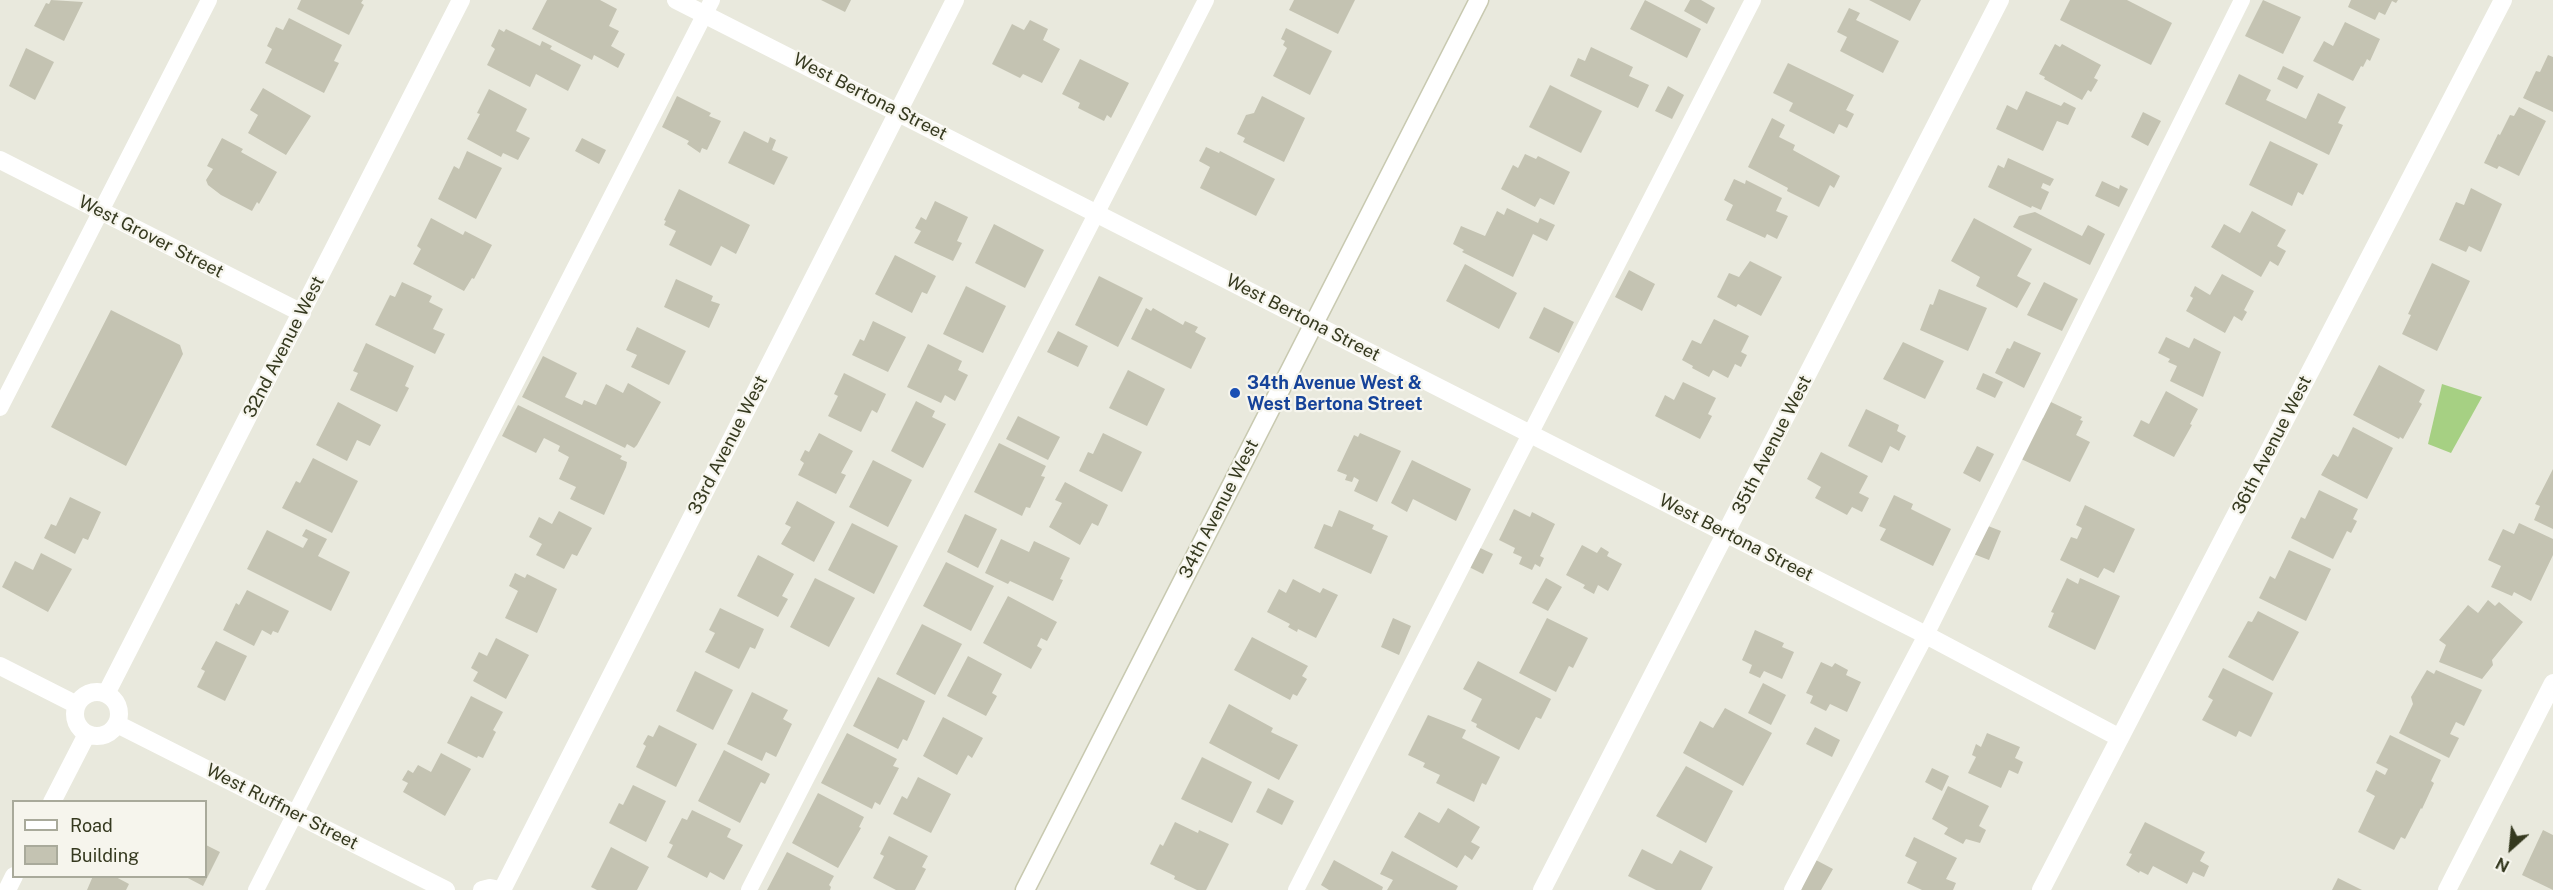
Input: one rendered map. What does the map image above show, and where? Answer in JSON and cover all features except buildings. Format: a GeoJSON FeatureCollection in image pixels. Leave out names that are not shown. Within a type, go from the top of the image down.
{"type":"FeatureCollection","features":[{"type":"Feature","properties":{"kind":"street","name":"32nd Avenue West"},"geometry":{"type":"LineString","coordinates":[[106,694],[461,0]]}},
{"type":"Feature","properties":{"kind":"street","name":"West Bertona Street"},"geometry":{"type":"LineString","coordinates":[[676,0],[708,7],[898,111],[1926,635],[2120,738]]}},
{"type":"Feature","properties":{"kind":"street","name":"33rd Avenue West"},"geometry":{"type":"LineString","coordinates":[[501,890],[955,0]]}},
{"type":"Feature","properties":{"kind":"street","name":"34th Avenue West"},"geometry":{"type":"LineString","coordinates":[[1025,890],[1479,0]]}},
{"type":"Feature","properties":{"kind":"street","name":"35th Avenue West"},"geometry":{"type":"LineString","coordinates":[[1542,890],[2000,0]]}},
{"type":"Feature","properties":{"kind":"street","name":"36th Avenue West"},"geometry":{"type":"LineString","coordinates":[[2041,890],[2503,0]]}},
{"type":"Feature","properties":{"kind":"street","name":"West Grover Street"},"geometry":{"type":"LineString","coordinates":[[0,160],[100,213],[302,313]]}},
{"type":"Feature","properties":{"kind":"street"},"geometry":{"type":"LineString","coordinates":[[0,666],[77,705]]}},
{"type":"Feature","properties":{"kind":"street"},"geometry":{"type":"LineString","coordinates":[[2447,890],[2553,683]]}},
{"type":"Feature","properties":{"kind":"street"},"geometry":{"type":"LineString","coordinates":[[89,693],[106,694],[118,707],[117,724],[104,735],[87,734],[75,718],[77,705],[89,693]]}},
{"type":"Feature","properties":{"kind":"street","name":"West Ruffner Street"},"geometry":{"type":"LineString","coordinates":[[117,724],[446,890]]}},
{"type":"Feature","properties":{"kind":"street"},"geometry":{"type":"LineString","coordinates":[[53,800],[87,734]]}},
{"type":"Feature","properties":{"kind":"street"},"geometry":{"type":"LineString","coordinates":[[482,890],[490,888],[501,890]]}},
{"type":"Feature","properties":{"kind":"lane"},"geometry":{"type":"LineString","coordinates":[[0,408],[209,0]]}},
{"type":"Feature","properties":{"kind":"lane"},"geometry":{"type":"LineString","coordinates":[[748,890],[1098,214],[1206,0]]}},
{"type":"Feature","properties":{"kind":"lane"},"geometry":{"type":"LineString","coordinates":[[1296,890],[1753,0]]}},
{"type":"Feature","properties":{"kind":"lane"},"geometry":{"type":"LineString","coordinates":[[1792,890],[1926,635],[2242,0]]}},
{"type":"Feature","properties":{"kind":"lane"},"geometry":{"type":"LineString","coordinates":[[255,890],[708,7]]}},
{"type":"Feature","properties":{"kind":"shaded area"},"geometry":{"type":"Polygon","coordinates":[[[2442,384],[2482,397],[2451,453],[2428,444],[2442,384]]]}},
{"type":"Feature","properties":{"kind":"place","name":"34th Avenue West & West Bertona Street"},"geometry":{"type":"Point","coordinates":[1235,393]}}]}
